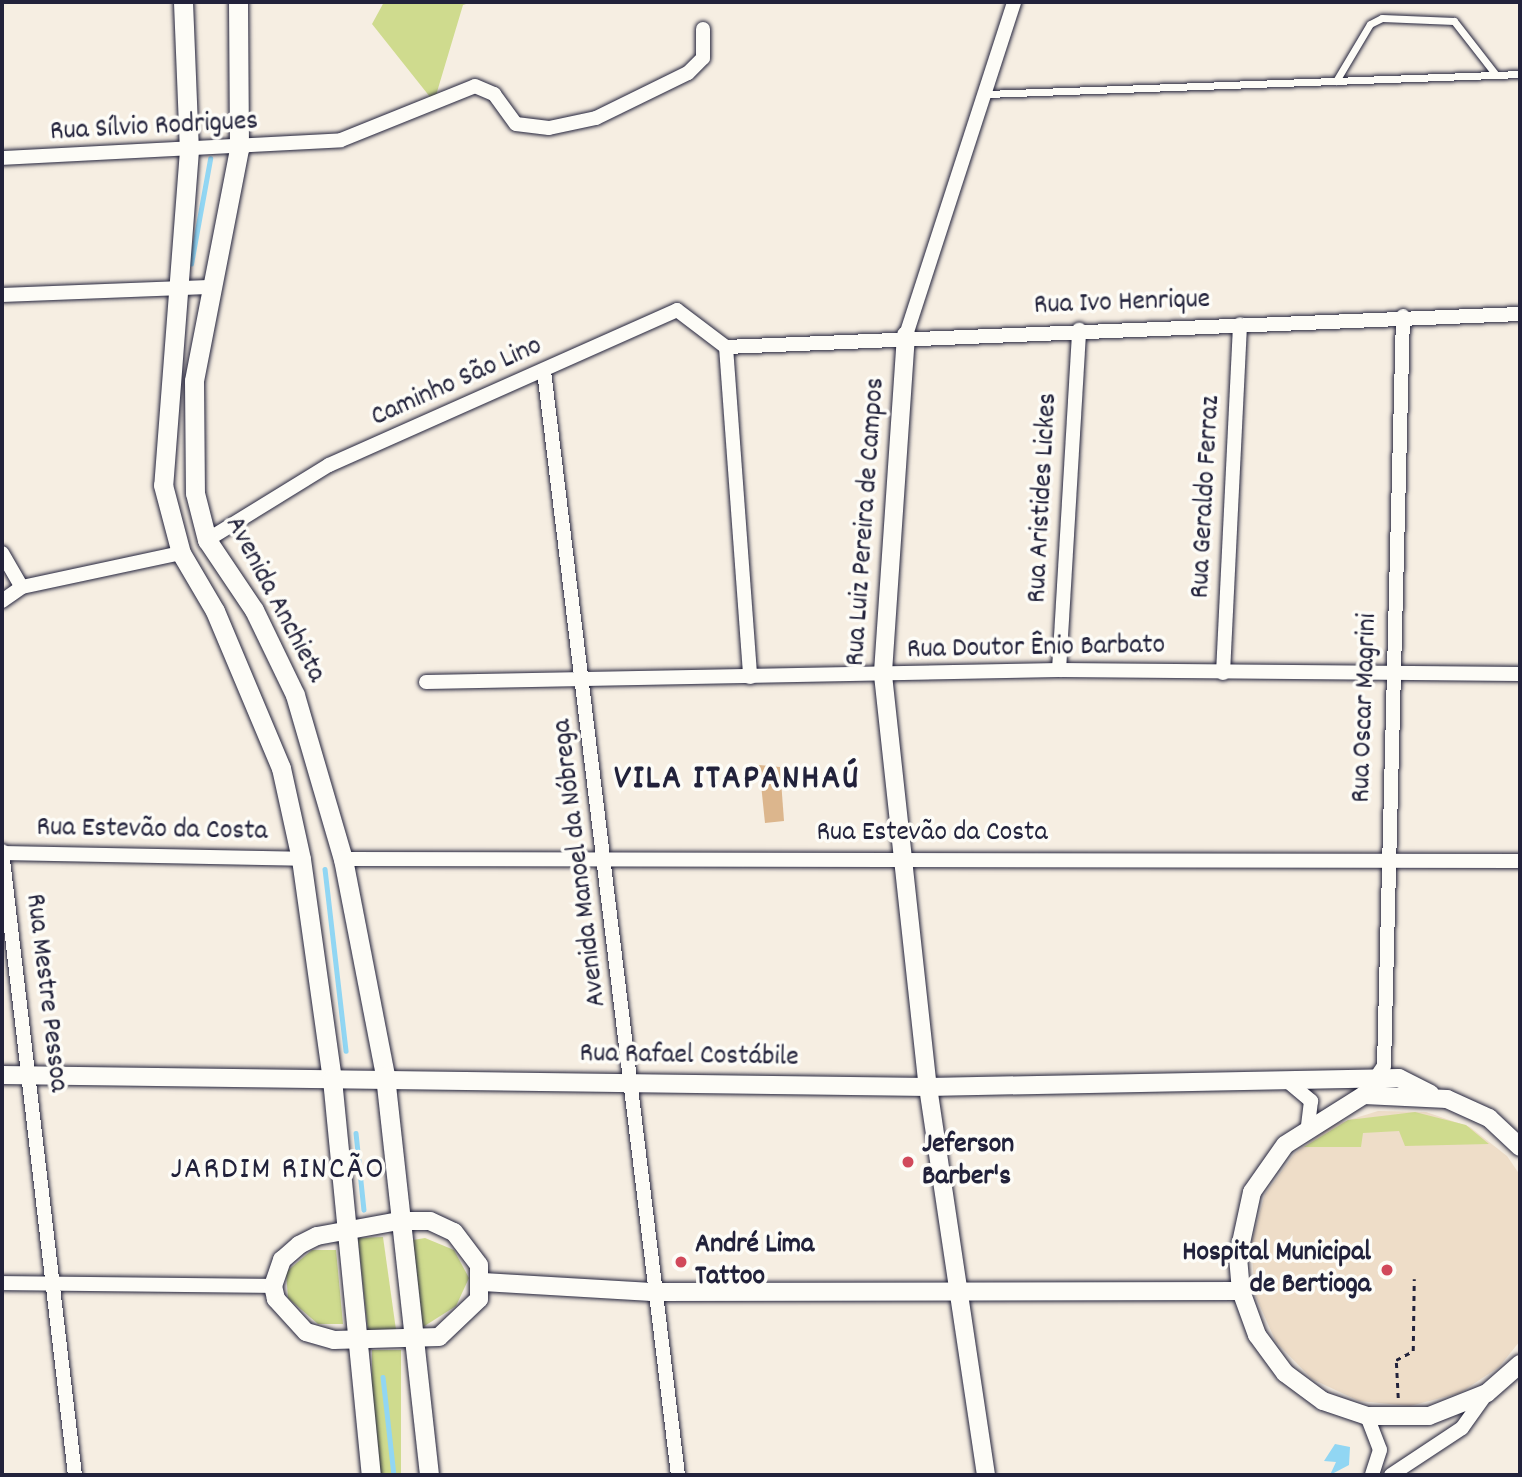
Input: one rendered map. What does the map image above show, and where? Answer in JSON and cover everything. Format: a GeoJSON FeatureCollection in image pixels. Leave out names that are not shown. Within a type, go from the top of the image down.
{"type":"FeatureCollection","features":[{"type":"Feature","properties":{"kind":"main road","name":"Avenida Anchieta"},"geometry":{"type":"LineString","coordinates":[[183,2],[189,150],[176,288],[163,485],[181,553],[249,685],[281,768],[301,859],[332,1079],[371,1475]]}},
{"type":"Feature","properties":{"kind":"main road","name":"Avenida Anchieta"},"geometry":{"type":"LineString","coordinates":[[238,2],[239,149],[208,287],[191,457],[207,540],[254,610],[295,695],[343,859],[385,1076],[429,1475]]}},
{"type":"Feature","properties":{"kind":"street","name":"Rua Luiz Pereira de Campos"},"geometry":{"type":"LineString","coordinates":[[986,1475],[928,1087],[907,859],[883,675],[906,335],[1014,2]]}},
{"type":"Feature","properties":{"kind":"street","name":"Rua Sílvio Rodrigues"},"geometry":{"type":"LineString","coordinates":[[2,158],[308,145],[415,115],[475,86],[494,94],[516,124],[530,128],[596,118],[688,73],[703,58],[703,29]]}},
{"type":"Feature","properties":{"kind":"street"},"geometry":{"type":"LineString","coordinates":[[2,295],[208,287]]}},
{"type":"Feature","properties":{"kind":"street","name":"Caminho São Lino"},"geometry":{"type":"LineString","coordinates":[[207,540],[329,465],[677,310],[726,347]]}},
{"type":"Feature","properties":{"kind":"street","name":"Rua Ivo Henrique"},"geometry":{"type":"LineString","coordinates":[[726,347],[906,335],[1520,314]]}},
{"type":"Feature","properties":{"kind":"street","name":"Rua Oscar Magrini"},"geometry":{"type":"LineString","coordinates":[[1364,1095],[1384,1066],[1391,675],[1403,316]]}},
{"type":"Feature","properties":{"kind":"street","name":"Rua Geraldo Ferraz"},"geometry":{"type":"LineString","coordinates":[[1223,673],[1240,324]]}},
{"type":"Feature","properties":{"kind":"street","name":"Rua Aristides Lickes"},"geometry":{"type":"LineString","coordinates":[[1059,670],[1079,330]]}},
{"type":"Feature","properties":{"kind":"street"},"geometry":{"type":"LineString","coordinates":[[726,347],[750,677]]}},
{"type":"Feature","properties":{"kind":"street","name":"Avenida Manoel da Nóbrega"},"geometry":{"type":"LineString","coordinates":[[544,371],[585,682],[652,1293],[678,1475]]}},
{"type":"Feature","properties":{"kind":"street"},"geometry":{"type":"LineString","coordinates":[[2,553],[22,587]]}},
{"type":"Feature","properties":{"kind":"street"},"geometry":{"type":"LineString","coordinates":[[2,601],[22,587],[181,553]]}},
{"type":"Feature","properties":{"kind":"street","name":"Rua Doutor Ênio Barbato"},"geometry":{"type":"LineString","coordinates":[[426,682],[585,682],[1059,670],[1391,675],[1520,674]]}},
{"type":"Feature","properties":{"kind":"street","name":"Rua Estevão da Costa"},"geometry":{"type":"LineString","coordinates":[[2,852],[301,859]]}},
{"type":"Feature","properties":{"kind":"street","name":"Rua Mestre Pessoa"},"geometry":{"type":"LineString","coordinates":[[2,852],[32,1075],[48,1283],[75,1475]]}},
{"type":"Feature","properties":{"kind":"street","name":"Rua Estevão da Costa"},"geometry":{"type":"LineString","coordinates":[[343,859],[604,856],[1520,861]]}},
{"type":"Feature","properties":{"kind":"street","name":"Rua Rafael Costábile"},"geometry":{"type":"LineString","coordinates":[[2,1075],[332,1079],[385,1076],[629,1084],[928,1087],[1399,1078],[1430,1094]]}},
{"type":"Feature","properties":{"kind":"street"},"geometry":{"type":"LineString","coordinates":[[1286,1080],[1311,1101],[1308,1126]]}},
{"type":"Feature","properties":{"kind":"street"},"geometry":{"type":"LineString","coordinates":[[1487,1393],[1429,1416],[1395,1419],[1367,1416],[1323,1401],[1285,1373],[1257,1335],[1241,1291],[1241,1224],[1252,1192],[1289,1140],[1308,1126],[1364,1095],[1430,1094],[1477,1111],[1520,1147]]}},
{"type":"Feature","properties":{"kind":"street"},"geometry":{"type":"LineString","coordinates":[[399,1221],[430,1221],[454,1232],[471,1250],[483,1282],[464,1319],[439,1337],[416,1342],[357,1341],[306,1332],[273,1286],[282,1260],[299,1245],[347,1229],[399,1221]]}},
{"type":"Feature","properties":{"kind":"street"},"geometry":{"type":"LineString","coordinates":[[483,1282],[652,1293],[958,1289],[1241,1291]]}},
{"type":"Feature","properties":{"kind":"street"},"geometry":{"type":"LineString","coordinates":[[2,1283],[273,1286]]}},
{"type":"Feature","properties":{"kind":"street"},"geometry":{"type":"LineString","coordinates":[[1391,1475],[1462,1428],[1487,1393],[1520,1364]]}},
{"type":"Feature","properties":{"kind":"street"},"geometry":{"type":"LineString","coordinates":[[1367,1416],[1380,1450],[1372,1475]]}},
{"type":"Feature","properties":{"kind":"lane"},"geometry":{"type":"LineString","coordinates":[[1336,81],[1370,24],[1395,18],[1454,21],[1496,75]]}},
{"type":"Feature","properties":{"kind":"lane"},"geometry":{"type":"LineString","coordinates":[[986,94],[1520,74]]}},
{"type":"Feature","properties":{"kind":"path"},"geometry":{"type":"LineString","coordinates":[[1395,1419],[1396,1360],[1413,1351],[1414,1279]]}},
{"type":"Feature","properties":{"kind":"shaded area","name":"Hospital Municipal de Bertioga"},"geometry":{"type":"Polygon","coordinates":[[[1378,1111],[1426,1112],[1470,1127],[1507,1156],[1520,1175],[1520,1341],[1499,1367],[1460,1393],[1410,1406],[1359,1401],[1312,1379],[1276,1342],[1255,1295],[1251,1244],[1265,1194],[1295,1153],[1333,1125],[1378,1111]]]}},
{"type":"Feature","properties":{"kind":"green space"},"geometry":{"type":"Polygon","coordinates":[[[384,2],[472,2],[463,5],[434,102],[372,24],[384,2]]]}},
{"type":"Feature","properties":{"kind":"green space"},"geometry":{"type":"Polygon","coordinates":[[[1415,1112],[1466,1125],[1489,1144],[1405,1146],[1399,1131],[1363,1133],[1361,1147],[1304,1147],[1348,1120],[1415,1112]]]}},
{"type":"Feature","properties":{"kind":"green space"},"geometry":{"type":"Polygon","coordinates":[[[383,1237],[396,1330],[368,1331],[358,1238],[383,1237]]]}},
{"type":"Feature","properties":{"kind":"green space"},"geometry":{"type":"Polygon","coordinates":[[[425,1238],[454,1250],[469,1278],[456,1306],[423,1327],[413,1240],[425,1238]]]}},
{"type":"Feature","properties":{"kind":"green space"},"geometry":{"type":"Polygon","coordinates":[[[312,1250],[336,1250],[343,1324],[318,1324],[288,1298],[286,1272],[312,1250]]]}},
{"type":"Feature","properties":{"kind":"green space"},"geometry":{"type":"Polygon","coordinates":[[[372,1350],[401,1350],[401,1475],[372,1475],[372,1350]]]}},
{"type":"Feature","properties":{"kind":"water"},"geometry":{"type":"Polygon","coordinates":[[[1335,1444],[1350,1447],[1349,1465],[1330,1475],[1336,1462],[1324,1461],[1335,1444]]]}},
{"type":"Feature","properties":{"kind":"building"},"geometry":{"type":"Polygon","coordinates":[[[759,765],[780,767],[784,821],[765,823],[759,765]]]}},
{"type":"Feature","properties":{"kind":"waterway"},"geometry":{"type":"LineString","coordinates":[[191,264],[210,159]]}},
{"type":"Feature","properties":{"kind":"waterway"},"geometry":{"type":"LineString","coordinates":[[325,869],[346,1051]]}},
{"type":"Feature","properties":{"kind":"waterway"},"geometry":{"type":"LineString","coordinates":[[356,1133],[364,1210]]}},
{"type":"Feature","properties":{"kind":"waterway"},"geometry":{"type":"LineString","coordinates":[[383,1377],[394,1475]]}},
{"type":"Feature","properties":{"kind":"place","name":"Jeferson Barber's"},"geometry":{"type":"Point","coordinates":[908,1162]}},
{"type":"Feature","properties":{"kind":"place","name":"André Lima Tattoo"},"geometry":{"type":"Point","coordinates":[681,1262]}},
{"type":"Feature","properties":{"kind":"place","name":"Hospital Municipal de Bertioga"},"geometry":{"type":"Point","coordinates":[1387,1270]}},
{"type":"Feature","properties":{"kind":"district","name":"VILA ITAPANHAÚ"},"geometry":{"type":"Point","coordinates":[737,780]}},
{"type":"Feature","properties":{"kind":"district","name":"JARDIM RINCÃO"},"geometry":{"type":"Point","coordinates":[278,1171]}}]}
